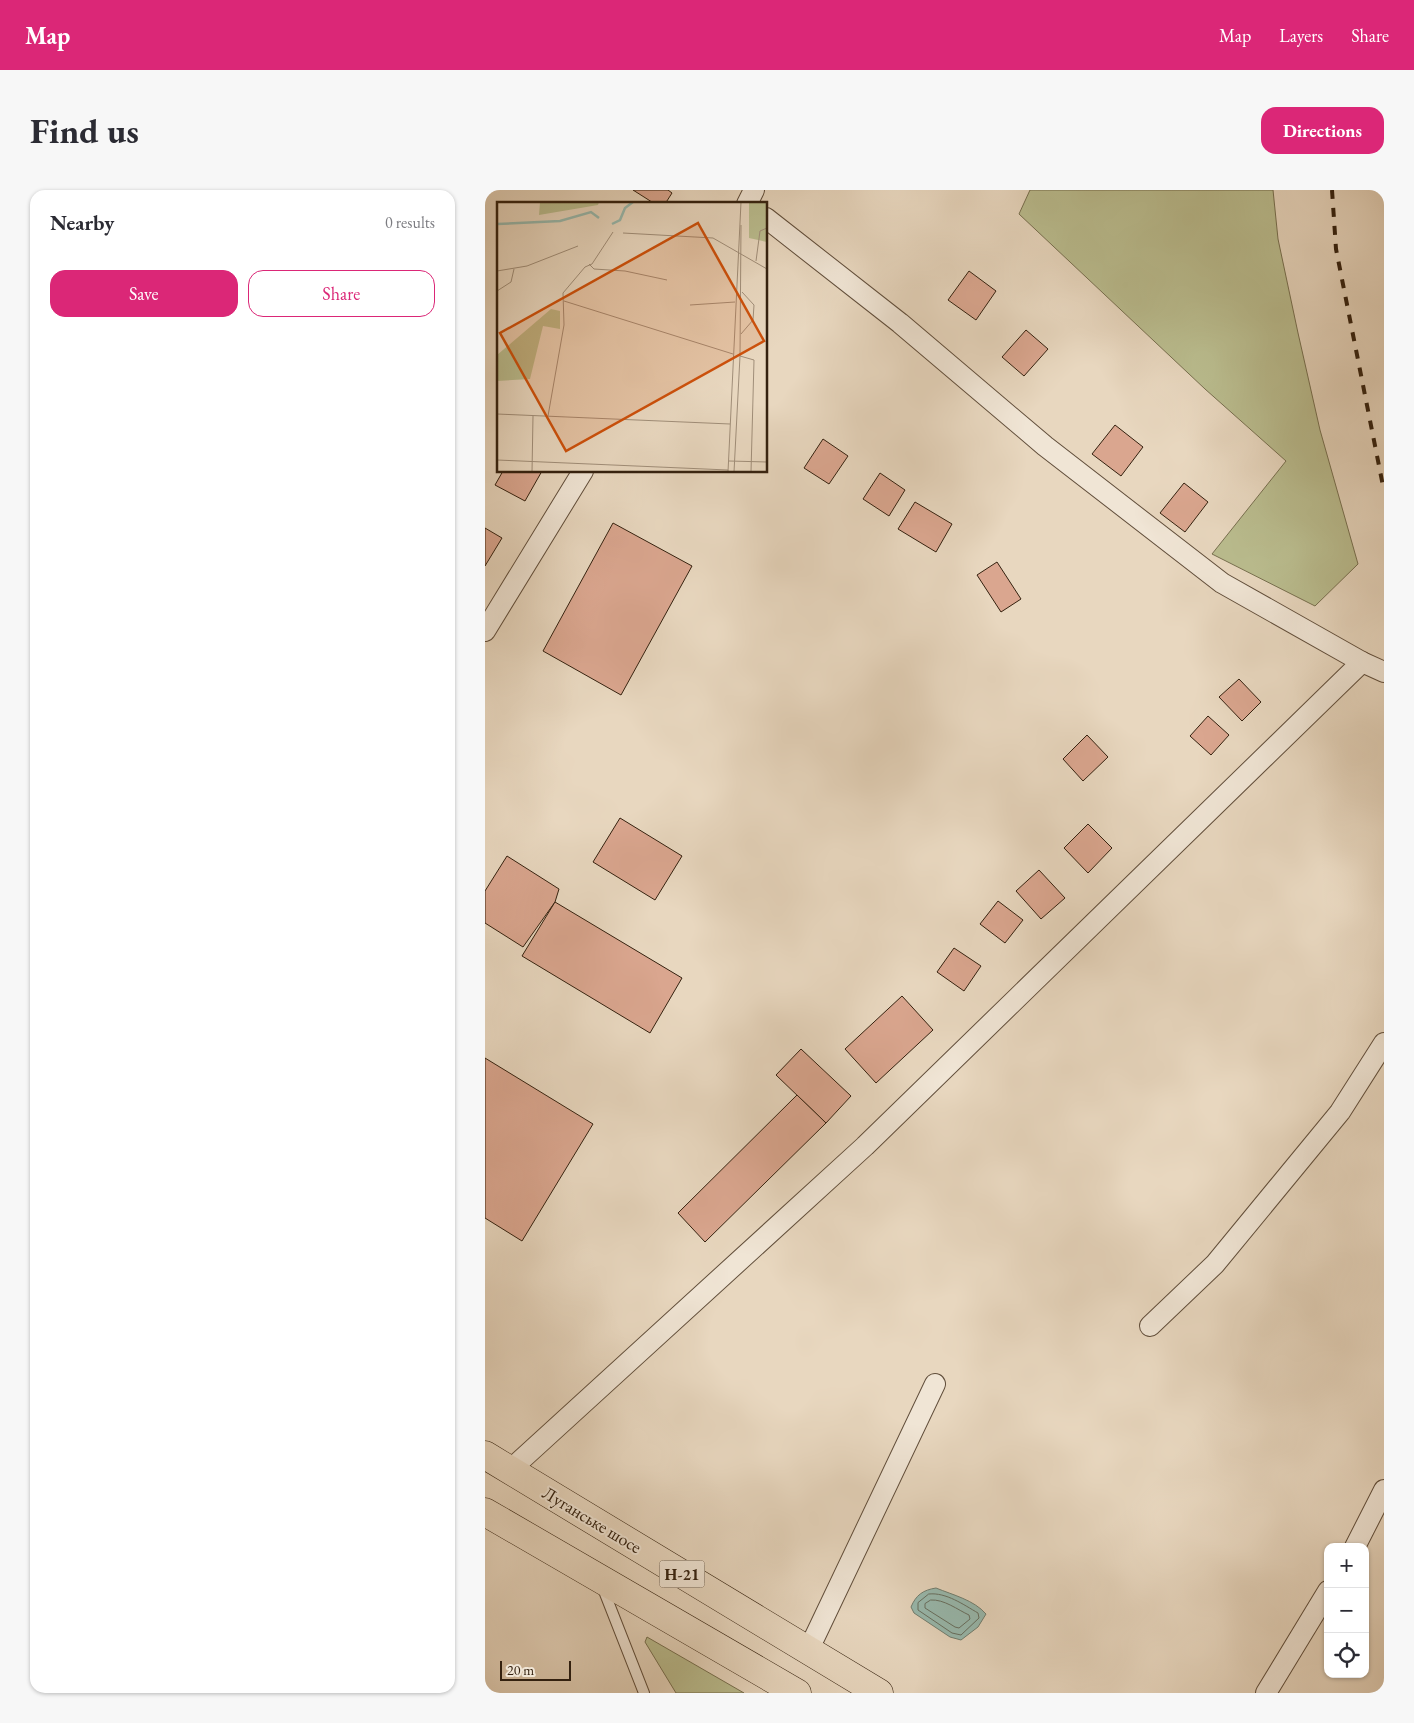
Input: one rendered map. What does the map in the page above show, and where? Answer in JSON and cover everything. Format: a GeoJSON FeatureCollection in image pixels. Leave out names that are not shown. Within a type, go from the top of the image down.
{"type":"FeatureCollection","features":[{"type":"Feature","properties":{"kind":"main road","name":"Луганське шосе"},"geometry":{"type":"LineString","coordinates":[[485,1455],[879,1693]]}},
{"type":"Feature","properties":{"kind":"main road","name":"Н-21"},"geometry":{"type":"LineString","coordinates":[[485,1512],[797,1693]]}},
{"type":"Feature","properties":{"kind":"street"},"geometry":{"type":"LineString","coordinates":[[748,202],[754,190]]}},
{"type":"Feature","properties":{"kind":"street"},"geometry":{"type":"LineString","coordinates":[[767,219],[900,324],[1045,446],[1222,583],[1362,662],[1384,672]]}},
{"type":"Feature","properties":{"kind":"street"},"geometry":{"type":"LineString","coordinates":[[485,631],[582,472]]}},
{"type":"Feature","properties":{"kind":"street"},"geometry":{"type":"LineString","coordinates":[[510,1470],[865,1146],[1362,662]]}},
{"type":"Feature","properties":{"kind":"street"},"geometry":{"type":"LineString","coordinates":[[1150,1326],[1215,1264],[1340,1112],[1384,1043]]}},
{"type":"Feature","properties":{"kind":"street"},"geometry":{"type":"LineString","coordinates":[[808,1651],[935,1384]]}},
{"type":"Feature","properties":{"kind":"street"},"geometry":{"type":"LineString","coordinates":[[1357,1543],[1384,1490]]}},
{"type":"Feature","properties":{"kind":"street"},"geometry":{"type":"LineString","coordinates":[[1267,1693],[1324,1598]]}},
{"type":"Feature","properties":{"kind":"lane"},"geometry":{"type":"LineString","coordinates":[[600,1580],[644,1693]]}},
{"type":"Feature","properties":{"kind":"green space"},"geometry":{"type":"Polygon","coordinates":[[[1030,190],[1273,190],[1278,239],[1320,430],[1358,564],[1315,606],[1212,554],[1286,461],[1205,389],[1019,214],[1030,190]]]}},
{"type":"Feature","properties":{"kind":"green space"},"geometry":{"type":"Polygon","coordinates":[[[647,1637],[744,1693],[676,1693],[645,1642],[647,1637]]]}},
{"type":"Feature","properties":{"kind":"water"},"geometry":{"type":"Polygon","coordinates":[[[936,1588],[969,1601],[986,1614],[978,1627],[961,1640],[950,1637],[914,1613],[911,1607],[915,1599],[921,1594],[936,1588]]]}},
{"type":"Feature","properties":{"kind":"building"},"geometry":{"type":"Polygon","coordinates":[[[633,190],[668,190],[672,193],[666,202],[652,202],[633,190]]]}},
{"type":"Feature","properties":{"kind":"building"},"geometry":{"type":"Polygon","coordinates":[[[969,271],[996,291],[976,320],[948,300],[969,271]]]}},
{"type":"Feature","properties":{"kind":"building"},"geometry":{"type":"Polygon","coordinates":[[[1026,330],[1048,349],[1024,376],[1002,357],[1026,330]]]}},
{"type":"Feature","properties":{"kind":"building"},"geometry":{"type":"Polygon","coordinates":[[[1115,425],[1143,447],[1121,476],[1092,454],[1115,425]]]}},
{"type":"Feature","properties":{"kind":"building"},"geometry":{"type":"Polygon","coordinates":[[[823,439],[848,456],[829,484],[804,468],[823,439]]]}},
{"type":"Feature","properties":{"kind":"building"},"geometry":{"type":"Polygon","coordinates":[[[502,472],[541,472],[525,501],[495,485],[502,472]]]}},
{"type":"Feature","properties":{"kind":"building"},"geometry":{"type":"Polygon","coordinates":[[[880,473],[905,490],[889,516],[863,499],[880,473]]]}},
{"type":"Feature","properties":{"kind":"building"},"geometry":{"type":"Polygon","coordinates":[[[1184,483],[1208,502],[1185,532],[1160,513],[1184,483]]]}},
{"type":"Feature","properties":{"kind":"building"},"geometry":{"type":"Polygon","coordinates":[[[915,502],[952,524],[936,552],[898,529],[915,502]]]}},
{"type":"Feature","properties":{"kind":"building"},"geometry":{"type":"Polygon","coordinates":[[[613,523],[692,566],[621,695],[543,651],[613,523]]]}},
{"type":"Feature","properties":{"kind":"building"},"geometry":{"type":"Polygon","coordinates":[[[485,528],[502,538],[485,566],[485,528]]]}},
{"type":"Feature","properties":{"kind":"building"},"geometry":{"type":"Polygon","coordinates":[[[997,562],[1021,599],[1001,612],[977,575],[997,562]]]}},
{"type":"Feature","properties":{"kind":"building"},"geometry":{"type":"Polygon","coordinates":[[[1239,679],[1261,702],[1242,721],[1219,697],[1239,679]]]}},
{"type":"Feature","properties":{"kind":"building"},"geometry":{"type":"Polygon","coordinates":[[[1208,716],[1229,735],[1211,755],[1190,736],[1208,716]]]}},
{"type":"Feature","properties":{"kind":"building"},"geometry":{"type":"Polygon","coordinates":[[[1087,735],[1108,757],[1083,781],[1063,759],[1087,735]]]}},
{"type":"Feature","properties":{"kind":"building"},"geometry":{"type":"Polygon","coordinates":[[[620,818],[682,856],[655,900],[593,862],[620,818]]]}},
{"type":"Feature","properties":{"kind":"building"},"geometry":{"type":"Polygon","coordinates":[[[1088,824],[1112,848],[1088,873],[1064,848],[1088,824]]]}},
{"type":"Feature","properties":{"kind":"building"},"geometry":{"type":"Polygon","coordinates":[[[507,856],[559,889],[555,902],[523,947],[485,923],[485,891],[507,856]]]}},
{"type":"Feature","properties":{"kind":"building"},"geometry":{"type":"Polygon","coordinates":[[[1039,870],[1065,898],[1041,919],[1016,891],[1039,870]]]}},
{"type":"Feature","properties":{"kind":"building"},"geometry":{"type":"Polygon","coordinates":[[[998,901],[1023,920],[1005,943],[980,924],[998,901]]]}},
{"type":"Feature","properties":{"kind":"building"},"geometry":{"type":"Polygon","coordinates":[[[555,902],[682,978],[650,1033],[522,956],[555,902]]]}},
{"type":"Feature","properties":{"kind":"building"},"geometry":{"type":"Polygon","coordinates":[[[954,948],[981,966],[964,991],[937,972],[954,948]]]}},
{"type":"Feature","properties":{"kind":"building"},"geometry":{"type":"Polygon","coordinates":[[[902,996],[933,1030],[876,1083],[845,1049],[902,996]]]}},
{"type":"Feature","properties":{"kind":"building"},"geometry":{"type":"Polygon","coordinates":[[[801,1049],[851,1096],[826,1123],[776,1075],[801,1049]]]}},
{"type":"Feature","properties":{"kind":"building"},"geometry":{"type":"Polygon","coordinates":[[[485,1058],[593,1124],[522,1241],[485,1218],[485,1058]]]}},
{"type":"Feature","properties":{"kind":"building"},"geometry":{"type":"Polygon","coordinates":[[[797,1095],[826,1123],[705,1242],[678,1213],[797,1095]]]}},
{"type":"Feature","properties":{"kind":"railway"},"geometry":{"type":"LineString","coordinates":[[1332,190],[1336,249],[1384,491]]}}]}
